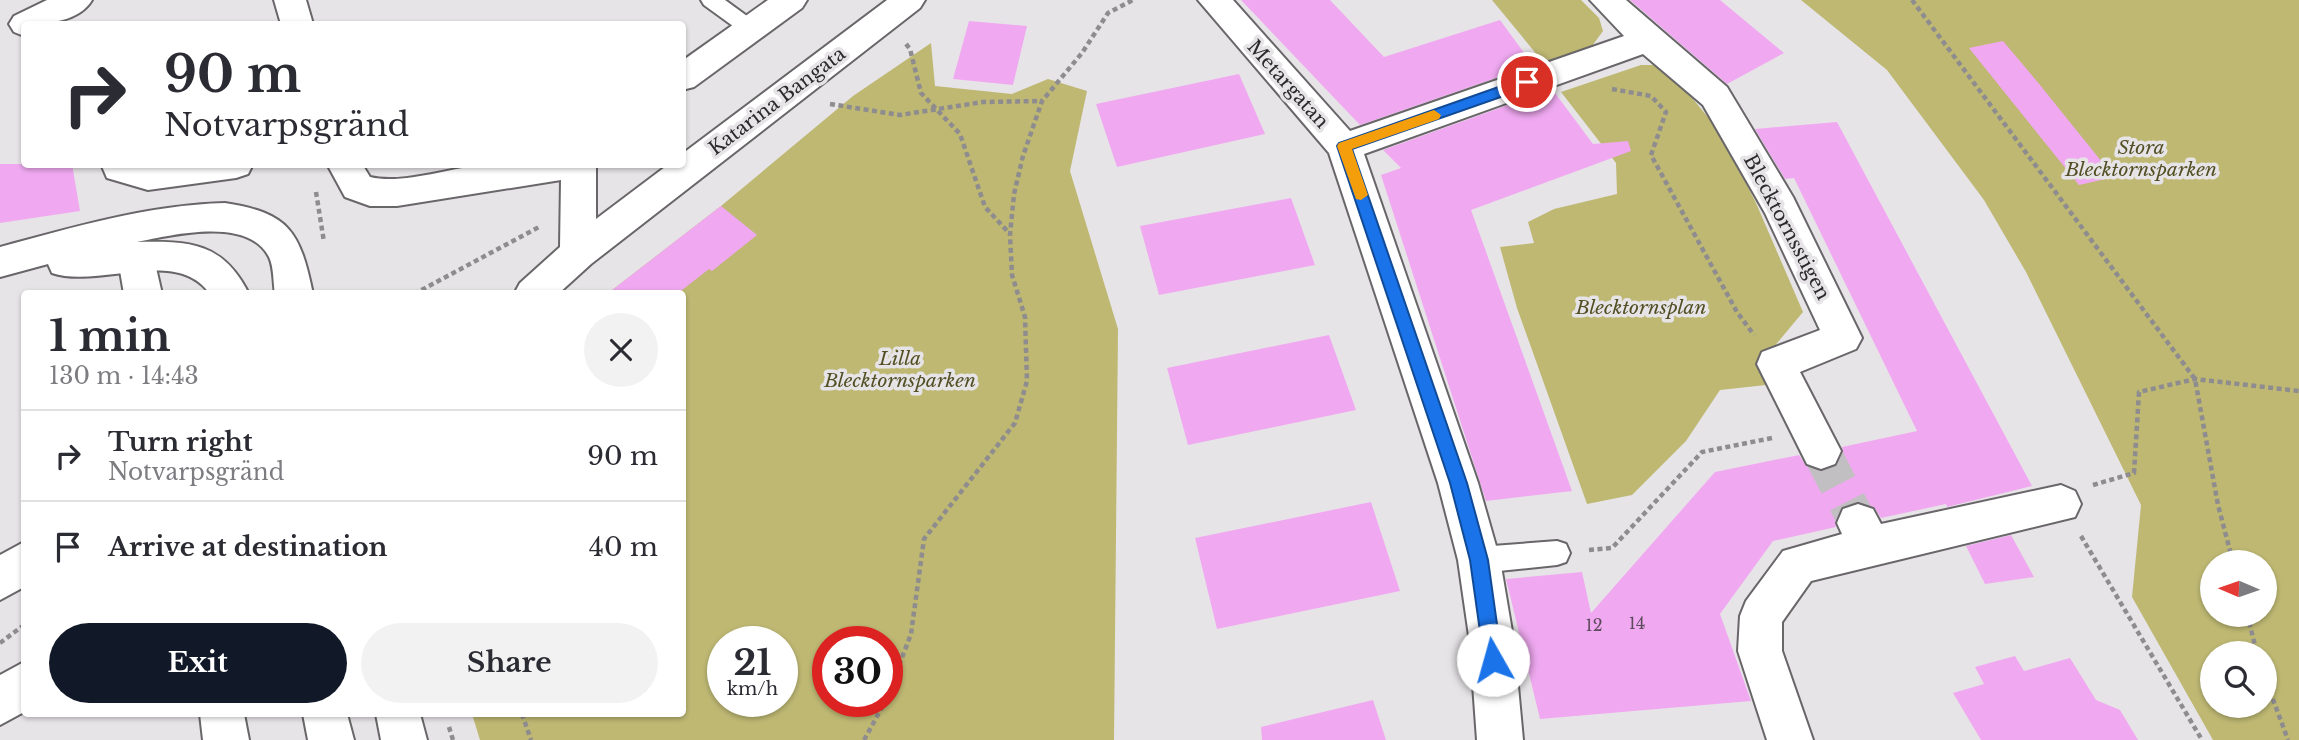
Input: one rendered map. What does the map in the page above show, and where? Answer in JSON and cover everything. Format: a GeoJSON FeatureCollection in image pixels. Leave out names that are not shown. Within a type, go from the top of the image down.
{"type":"FeatureCollection","features":[{"type":"Feature","properties":{"kind":"street"},"geometry":{"type":"LineString","coordinates":[[33,21],[78,0],[85,21]]}},
{"type":"Feature","properties":{"kind":"street"},"geometry":{"type":"LineString","coordinates":[[289,0],[296,21]]}},
{"type":"Feature","properties":{"kind":"street"},"geometry":{"type":"LineString","coordinates":[[686,75],[791,0]]}},
{"type":"Feature","properties":{"kind":"street","name":"Katarina Bangata"},"geometry":{"type":"LineString","coordinates":[[537,290],[578,253],[909,0]]}},
{"type":"Feature","properties":{"kind":"street","name":"Metargatan"},"geometry":{"type":"LineString","coordinates":[[1214,0],[1344,146],[1458,483],[1479,560],[1492,643],[1500,740]]}},
{"type":"Feature","properties":{"kind":"street","name":"Blecktornsstigen"},"geometry":{"type":"LineString","coordinates":[[1606,0],[1647,40],[1715,96],[1780,207],[1843,338],[1776,364]]}},
{"type":"Feature","properties":{"kind":"street"},"geometry":{"type":"LineString","coordinates":[[0,37],[21,27]]}},
{"type":"Feature","properties":{"kind":"street"},"geometry":{"type":"LineString","coordinates":[[1344,146],[1647,40]]}},
{"type":"Feature","properties":{"kind":"street"},"geometry":{"type":"LineString","coordinates":[[119,168],[148,176],[207,168]]}},
{"type":"Feature","properties":{"kind":"street"},"geometry":{"type":"LineString","coordinates":[[346,168],[352,183],[368,193],[397,192],[549,168]]}},
{"type":"Feature","properties":{"kind":"street"},"geometry":{"type":"LineString","coordinates":[[578,253],[579,168]]}},
{"type":"Feature","properties":{"kind":"street"},"geometry":{"type":"LineString","coordinates":[[121,251],[158,236],[217,218],[250,221],[269,233],[285,251],[293,290]]}},
{"type":"Feature","properties":{"kind":"street"},"geometry":{"type":"LineString","coordinates":[[121,251],[141,290]]}},
{"type":"Feature","properties":{"kind":"street"},"geometry":{"type":"LineString","coordinates":[[0,263],[121,251],[187,259],[207,266],[222,279],[228,290]]}},
{"type":"Feature","properties":{"kind":"street"},"geometry":{"type":"LineString","coordinates":[[1776,364],[1816,440]]}},
{"type":"Feature","properties":{"kind":"street"},"geometry":{"type":"LineString","coordinates":[[1790,740],[1759,651],[1760,616],[1798,565],[1864,534],[2061,504]]}},
{"type":"Feature","properties":{"kind":"street"},"geometry":{"type":"LineString","coordinates":[[0,580],[21,564]]}},
{"type":"Feature","properties":{"kind":"street"},"geometry":{"type":"LineString","coordinates":[[0,703],[21,686]]}},
{"type":"Feature","properties":{"kind":"street"},"geometry":{"type":"LineString","coordinates":[[222,717],[226,740]]}},
{"type":"Feature","properties":{"kind":"street"},"geometry":{"type":"LineString","coordinates":[[326,717],[331,740]]}},
{"type":"Feature","properties":{"kind":"street"},"geometry":{"type":"LineString","coordinates":[[399,717],[404,740]]}},
{"type":"Feature","properties":{"kind":"lane"},"geometry":{"type":"LineString","coordinates":[[711,0],[751,29]]}},
{"type":"Feature","properties":{"kind":"lane"},"geometry":{"type":"LineString","coordinates":[[1479,560],[1567,553]]}},
{"type":"Feature","properties":{"kind":"path"},"geometry":{"type":"LineString","coordinates":[[903,655],[911,634],[924,539],[1015,423],[1027,381],[1026,317],[1012,275],[1010,235],[1014,194],[1023,156],[1042,102],[1082,53],[1108,13],[1133,0]]}},
{"type":"Feature","properties":{"kind":"path"},"geometry":{"type":"LineString","coordinates":[[1912,0],[2195,379],[2218,505],[2230,550]]}},
{"type":"Feature","properties":{"kind":"path"},"geometry":{"type":"LineString","coordinates":[[883,20],[910,49],[921,93],[960,134],[985,207],[1010,235]]}},
{"type":"Feature","properties":{"kind":"path"},"geometry":{"type":"LineString","coordinates":[[800,84],[832,106],[901,115],[983,102],[1042,102]]}},
{"type":"Feature","properties":{"kind":"path"},"geometry":{"type":"LineString","coordinates":[[1615,89],[1651,96],[1666,112],[1666,120],[1651,146],[1651,155],[1737,312],[1776,364]]}},
{"type":"Feature","properties":{"kind":"path"},"geometry":{"type":"LineString","coordinates":[[422,290],[578,207]]}},
{"type":"Feature","properties":{"kind":"path"},"geometry":{"type":"LineString","coordinates":[[2202,740],[2061,504],[2088,486],[2134,473],[2135,419],[2139,392],[2195,379],[2299,391]]}},
{"type":"Feature","properties":{"kind":"path"},"geometry":{"type":"LineString","coordinates":[[1567,553],[1612,548],[1702,452],[1816,440]]}},
{"type":"Feature","properties":{"kind":"path"},"geometry":{"type":"LineString","coordinates":[[0,643],[21,627]]}},
{"type":"Feature","properties":{"kind":"path"},"geometry":{"type":"LineString","coordinates":[[2277,710],[2288,740]]}},
{"type":"Feature","properties":{"kind":"path"},"geometry":{"type":"LineString","coordinates":[[523,717],[531,740]]}},
{"type":"Feature","properties":{"kind":"path"},"geometry":{"type":"LineString","coordinates":[[864,740],[877,717]]}},
{"type":"Feature","properties":{"kind":"green space"},"geometry":{"type":"Polygon","coordinates":[[[1492,0],[1581,0],[1599,18],[1603,31],[1592,46],[1543,62],[1492,0]]]}},
{"type":"Feature","properties":{"kind":"green space","name":"Stora Blecktornsparken"},"geometry":{"type":"Polygon","coordinates":[[[1801,0],[2299,0],[2299,740],[2213,740],[2201,718],[2277,718],[2277,641],[2200,641],[2200,717],[2132,597],[2141,505],[2026,272],[1984,200],[1887,70],[1801,0]]]}},
{"type":"Feature","properties":{"kind":"green space","name":"Lilla Blecktornsparken"},"geometry":{"type":"Polygon","coordinates":[[[931,43],[935,86],[1012,94],[1048,79],[1087,91],[1070,171],[1118,329],[1114,740],[480,740],[473,717],[686,717],[686,290],[612,290],[721,206],[853,96],[931,43]]]}},
{"type":"Feature","properties":{"kind":"green space","name":"Blecktornsplan"},"geometry":{"type":"Polygon","coordinates":[[[1641,65],[1656,65],[1679,82],[1721,133],[1756,203],[1803,312],[1763,360],[1775,384],[1720,390],[1686,441],[1632,495],[1587,504],[1517,308],[1500,247],[1534,243],[1528,222],[1554,209],[1617,194],[1616,163],[1561,92],[1641,65]]]}},
{"type":"Feature","properties":{"kind":"building"},"geometry":{"type":"Polygon","coordinates":[[[1241,0],[1330,0],[1384,57],[1500,20],[1533,65],[1360,125],[1241,0]]]}},
{"type":"Feature","properties":{"kind":"building"},"geometry":{"type":"Polygon","coordinates":[[[1630,0],[1720,0],[1784,53],[1727,84],[1630,0]]]}},
{"type":"Feature","properties":{"kind":"building"},"geometry":{"type":"Polygon","coordinates":[[[969,21],[1027,26],[1013,85],[953,79],[969,21]]]}},
{"type":"Feature","properties":{"kind":"building"},"geometry":{"type":"Polygon","coordinates":[[[2003,41],[2114,177],[2079,185],[1969,48],[2003,41]]]}},
{"type":"Feature","properties":{"kind":"building"},"geometry":{"type":"Polygon","coordinates":[[[1239,74],[1265,134],[1117,167],[1096,104],[1239,74]]]}},
{"type":"Feature","properties":{"kind":"building"},"geometry":{"type":"Polygon","coordinates":[[[1552,89],[1593,144],[1628,141],[1631,151],[1471,210],[1572,491],[1486,501],[1381,175],[1401,168],[1383,150],[1552,89]]]}},
{"type":"Feature","properties":{"kind":"building"},"geometry":{"type":"Polygon","coordinates":[[[1837,122],[2032,486],[1947,507],[1946,504],[1881,518],[1874,507],[1857,502],[1841,508],[1835,522],[1836,527],[1773,541],[1720,614],[1751,701],[1540,719],[1506,579],[1582,572],[1591,613],[1715,472],[1799,455],[1806,466],[1822,471],[1837,465],[1843,452],[1842,447],[1917,431],[1794,178],[1785,179],[1755,129],[1837,122]]]}},
{"type":"Feature","properties":{"kind":"building"},"geometry":{"type":"Polygon","coordinates":[[[0,164],[21,164],[21,168],[73,168],[80,211],[0,223],[0,164]]]}},
{"type":"Feature","properties":{"kind":"building"},"geometry":{"type":"Polygon","coordinates":[[[1291,198],[1315,265],[1159,295],[1140,226],[1291,198]]]}},
{"type":"Feature","properties":{"kind":"building"},"geometry":{"type":"Polygon","coordinates":[[[721,206],[757,235],[712,271],[709,269],[682,290],[612,290],[721,206]]]}},
{"type":"Feature","properties":{"kind":"building"},"geometry":{"type":"Polygon","coordinates":[[[1329,335],[1356,410],[1188,445],[1167,368],[1329,335]]]}},
{"type":"Feature","properties":{"kind":"building"},"geometry":{"type":"Polygon","coordinates":[[[1371,502],[1400,591],[1217,629],[1195,538],[1371,502]]]}},
{"type":"Feature","properties":{"kind":"building"},"geometry":{"type":"Polygon","coordinates":[[[2011,535],[2034,577],[1985,584],[1966,546],[2011,535]]]}},
{"type":"Feature","properties":{"kind":"building"},"geometry":{"type":"Polygon","coordinates":[[[2015,656],[2024,671],[2070,658],[2096,700],[2120,710],[2138,740],[1981,740],[1953,693],[1984,684],[1975,667],[2015,656]]]}},
{"type":"Feature","properties":{"kind":"building"},"geometry":{"type":"Polygon","coordinates":[[[1373,700],[1386,740],[1262,740],[1261,727],[1373,700]]]}},
{"type":"Feature","properties":{"kind":"tunnel"},"geometry":{"type":"LineString","coordinates":[[1821,451],[1858,523]]}},
{"type":"Feature","properties":{"kind":"slow traffic"},"geometry":{"type":"LineString","coordinates":[[1361,195],[1344,146],[1434,115]]}},
{"type":"Feature","properties":{"kind":"route"},"geometry":{"type":"LineString","coordinates":[[1493,660],[1479,560],[1458,483],[1344,146],[1527,82]]}}]}
